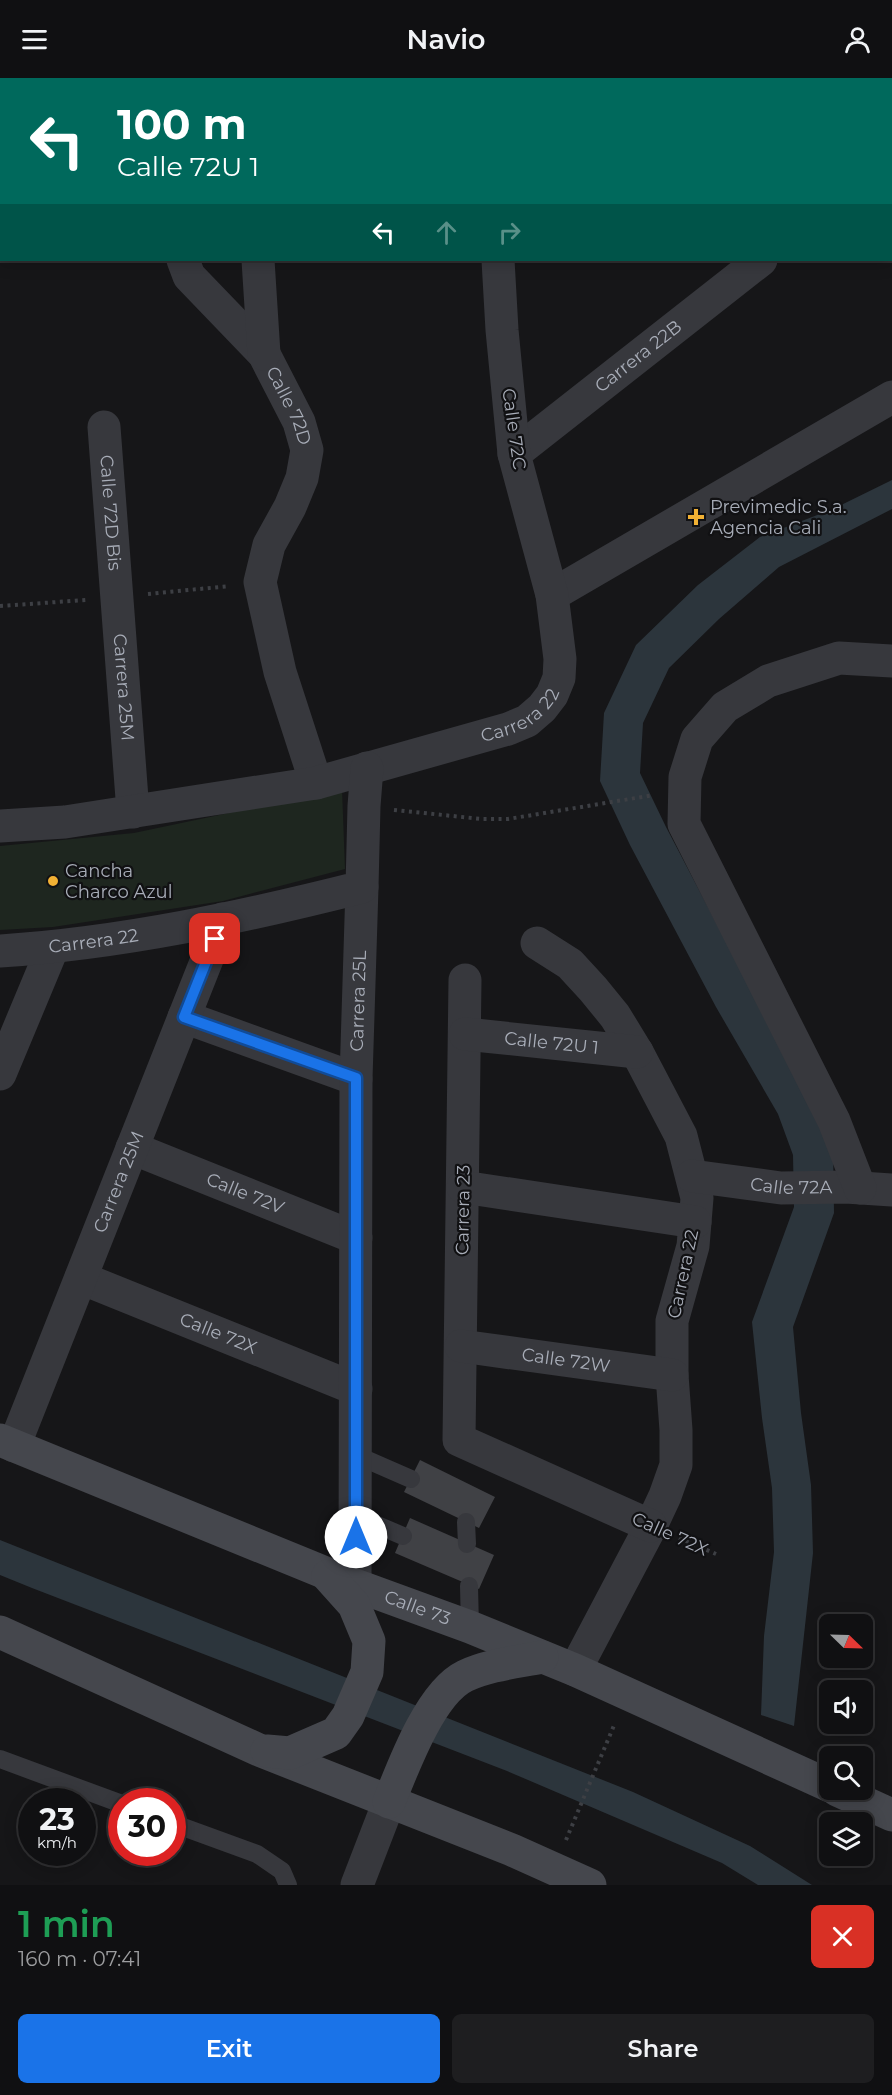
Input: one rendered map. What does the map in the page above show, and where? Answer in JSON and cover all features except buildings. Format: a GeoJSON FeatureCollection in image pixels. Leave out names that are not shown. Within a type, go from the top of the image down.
{"type":"FeatureCollection","features":[{"type":"Feature","properties":{"kind":"main road","name":"Calle 73"},"geometry":{"type":"LineString","coordinates":[[7,1443],[325,1572],[355,1595],[470,1628],[575,1670],[819,1781]]}},
{"type":"Feature","properties":{"kind":"main road"},"geometry":{"type":"LineString","coordinates":[[259,1750],[290,1753],[309,1746],[336,1733],[348,1716],[367,1672],[369,1641],[355,1595]]}},
{"type":"Feature","properties":{"kind":"main road"},"geometry":{"type":"LineString","coordinates":[[0,1632],[259,1750],[512,1850],[590,1885]]}},
{"type":"Feature","properties":{"kind":"main road"},"geometry":{"type":"LineString","coordinates":[[389,1802],[418,1733],[447,1692],[463,1677],[493,1667],[542,1657]]}},
{"type":"Feature","properties":{"kind":"main road"},"geometry":{"type":"LineString","coordinates":[[859,1800],[892,1815]]}},
{"type":"Feature","properties":{"kind":"street","name":"Calle 72D"},"geometry":{"type":"LineString","coordinates":[[183,261],[189,276],[264,354],[299,422],[307,450],[302,478],[290,507],[269,545],[260,582],[280,672],[316,783]]}},
{"type":"Feature","properties":{"kind":"street"},"geometry":{"type":"LineString","coordinates":[[258,261],[264,354]]}},
{"type":"Feature","properties":{"kind":"street","name":"Calle 72C"},"geometry":{"type":"LineString","coordinates":[[498,261],[514,454],[552,595]]}},
{"type":"Feature","properties":{"kind":"street","name":"Carrera 22B"},"geometry":{"type":"LineString","coordinates":[[514,454],[760,261]]}},
{"type":"Feature","properties":{"kind":"street"},"geometry":{"type":"LineString","coordinates":[[552,595],[892,397]]}},
{"type":"Feature","properties":{"kind":"street","name":"Calle 72D Bis"},"geometry":{"type":"LineString","coordinates":[[104,428],[118,597]]}},
{"type":"Feature","properties":{"kind":"street","name":"Carrera 22"},"geometry":{"type":"LineString","coordinates":[[0,826],[65,822],[316,783],[508,729],[526,721],[542,708],[552,695],[559,678],[560,659],[552,595]]}},
{"type":"Feature","properties":{"kind":"street","name":"Carrera 25M"},"geometry":{"type":"LineString","coordinates":[[118,597],[133,812]]}},
{"type":"Feature","properties":{"kind":"street"},"geometry":{"type":"LineString","coordinates":[[853,1188],[834,1121],[684,824],[685,777],[697,739],[725,707],[768,681],[839,658],[892,661]]}},
{"type":"Feature","properties":{"kind":"street","name":"Carrera 25L"},"geometry":{"type":"LineString","coordinates":[[355,1595],[356,1078],[367,768]]}},
{"type":"Feature","properties":{"kind":"street","name":"Carrera 22"},"geometry":{"type":"LineString","coordinates":[[0,951],[53,947],[136,936],[223,919],[362,887]]}},
{"type":"Feature","properties":{"kind":"street","name":"Carrera 25M"},"geometry":{"type":"LineString","coordinates":[[7,1443],[81,1278],[223,919]]}},
{"type":"Feature","properties":{"kind":"street","name":"Carrera 22"},"geometry":{"type":"LineString","coordinates":[[537,943],[570,964],[615,1016],[637,1052],[681,1136],[697,1198],[693,1246],[672,1321],[676,1465],[651,1526],[575,1670]]}},
{"type":"Feature","properties":{"kind":"street"},"geometry":{"type":"LineString","coordinates":[[0,1074],[53,947]]}},
{"type":"Feature","properties":{"kind":"street","name":"Carrera 23"},"geometry":{"type":"LineString","coordinates":[[459,1440],[465,980]]}},
{"type":"Feature","properties":{"kind":"street"},"geometry":{"type":"LineString","coordinates":[[184,1017],[356,1078]]}},
{"type":"Feature","properties":{"kind":"street","name":"Calle 72U 1"},"geometry":{"type":"LineString","coordinates":[[465,1034],[637,1052]]}},
{"type":"Feature","properties":{"kind":"street","name":"Calle 72V"},"geometry":{"type":"LineString","coordinates":[[132,1148],[356,1238]]}},
{"type":"Feature","properties":{"kind":"street","name":"Calle 72A"},"geometry":{"type":"LineString","coordinates":[[692,1176],[780,1188],[892,1190]]}},
{"type":"Feature","properties":{"kind":"street"},"geometry":{"type":"LineString","coordinates":[[463,1187],[695,1222]]}},
{"type":"Feature","properties":{"kind":"street","name":"Calle 72X"},"geometry":{"type":"LineString","coordinates":[[81,1278],[356,1389]]}},
{"type":"Feature","properties":{"kind":"street","name":"Calle 72W"},"geometry":{"type":"LineString","coordinates":[[461,1346],[672,1375]]}},
{"type":"Feature","properties":{"kind":"street","name":"Calle 72X"},"geometry":{"type":"LineString","coordinates":[[459,1440],[651,1526]]}},
{"type":"Feature","properties":{"kind":"street"},"geometry":{"type":"LineString","coordinates":[[357,1885],[389,1802]]}},
{"type":"Feature","properties":{"kind":"lane"},"geometry":{"type":"LineString","coordinates":[[356,1455],[411,1479]]}},
{"type":"Feature","properties":{"kind":"lane"},"geometry":{"type":"LineString","coordinates":[[356,1516],[403,1536]]}},
{"type":"Feature","properties":{"kind":"lane"},"geometry":{"type":"LineString","coordinates":[[466,1522],[467,1544]]}},
{"type":"Feature","properties":{"kind":"lane"},"geometry":{"type":"LineString","coordinates":[[469,1586],[470,1628]]}},
{"type":"Feature","properties":{"kind":"lane"},"geometry":{"type":"LineString","coordinates":[[0,1759],[108,1799]]}},
{"type":"Feature","properties":{"kind":"lane"},"geometry":{"type":"LineString","coordinates":[[186,1828],[257,1854],[282,1870],[288,1885]]}},
{"type":"Feature","properties":{"kind":"path"},"geometry":{"type":"LineString","coordinates":[[364,806],[482,819],[516,818],[653,795]]}},
{"type":"Feature","properties":{"kind":"path","name":"Calle 72X"},"geometry":{"type":"LineString","coordinates":[[651,1526],[716,1554]]}},
{"type":"Feature","properties":{"kind":"path"},"geometry":{"type":"LineString","coordinates":[[569,1832],[609,1739]]}},
{"type":"Feature","properties":{"kind":"shaded area"},"geometry":{"type":"Polygon","coordinates":[[[892,480],[892,509],[779,567],[719,619],[669,668],[643,723],[640,773],[833,1146],[834,1213],[793,1327],[811,1485],[813,1553],[794,1726],[761,1715],[764,1636],[774,1552],[772,1488],[752,1322],[794,1207],[793,1155],[778,1114],[716,1007],[630,845],[600,781],[604,713],[636,645],[698,585],[760,537],[833,509],[892,480]]]}},
{"type":"Feature","properties":{"kind":"shaded area"},"geometry":{"type":"Polygon","coordinates":[[[342,789],[345,869],[223,901],[53,927],[0,930],[0,846],[134,833],[342,789]]]}},
{"type":"Feature","properties":{"kind":"shaded area"},"geometry":{"type":"Polygon","coordinates":[[[0,1540],[633,1792],[750,1846],[812,1885],[758,1885],[722,1863],[507,1771],[0,1575],[0,1540]]]}},
{"type":"Feature","properties":{"kind":"place","name":"Previmedic S.a. Agencia Cali"},"geometry":{"type":"Point","coordinates":[696,517]}},
{"type":"Feature","properties":{"kind":"place","name":"Cancha Charco Azul"},"geometry":{"type":"Point","coordinates":[53,881]}},
{"type":"Feature","properties":{"kind":"route"},"geometry":{"type":"LineString","coordinates":[[215,939],[184,1017],[356,1078],[356,1537]]}}]}
